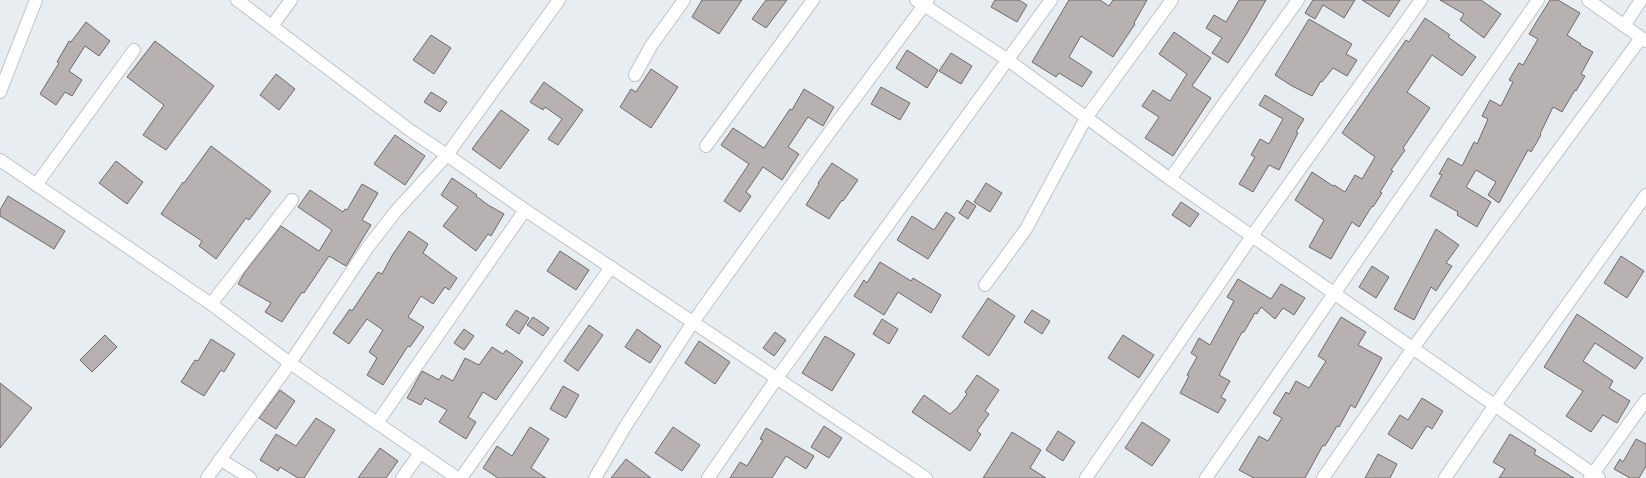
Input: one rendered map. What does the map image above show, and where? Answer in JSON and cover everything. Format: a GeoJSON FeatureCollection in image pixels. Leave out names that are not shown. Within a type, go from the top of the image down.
{"type":"FeatureCollection","features":[{"type":"Feature","properties":{"kind":"street"},"geometry":{"type":"LineString","coordinates":[[0,92],[36,0]]}},
{"type":"Feature","properties":{"kind":"street"},"geometry":{"type":"LineString","coordinates":[[237,0],[411,131],[525,210],[926,478]]}},
{"type":"Feature","properties":{"kind":"street"},"geometry":{"type":"LineString","coordinates":[[272,26],[291,0]]}},
{"type":"Feature","properties":{"kind":"street"},"geometry":{"type":"LineString","coordinates":[[207,478],[290,363],[368,247],[396,211],[447,155],[559,0]]}},
{"type":"Feature","properties":{"kind":"street"},"geometry":{"type":"LineString","coordinates":[[635,75],[651,46],[684,0]]}},
{"type":"Feature","properties":{"kind":"street"},"geometry":{"type":"LineString","coordinates":[[706,146],[813,0]]}},
{"type":"Feature","properties":{"kind":"street"},"geometry":{"type":"LineString","coordinates":[[708,478],[777,378],[1051,0]]}},
{"type":"Feature","properties":{"kind":"street"},"geometry":{"type":"LineString","coordinates":[[985,285],[1026,229],[1086,118],[1172,0]]}},
{"type":"Feature","properties":{"kind":"street"},"geometry":{"type":"LineString","coordinates":[[1170,179],[1298,0]]}},
{"type":"Feature","properties":{"kind":"street"},"geometry":{"type":"LineString","coordinates":[[1086,478],[1252,236],[1421,0]]}},
{"type":"Feature","properties":{"kind":"street"},"geometry":{"type":"LineString","coordinates":[[1206,478],[1333,293],[1538,0]]}},
{"type":"Feature","properties":{"kind":"street"},"geometry":{"type":"LineString","coordinates":[[1323,478],[1413,348],[1644,39],[1588,0]]}},
{"type":"Feature","properties":{"kind":"street"},"geometry":{"type":"LineString","coordinates":[[1624,26],[1641,0]]}},
{"type":"Feature","properties":{"kind":"street"},"geometry":{"type":"LineString","coordinates":[[595,478],[624,428],[693,322],[923,2],[1008,60],[1170,179],[1413,348],[1594,477],[1646,400]]}},
{"type":"Feature","properties":{"kind":"street"},"geometry":{"type":"LineString","coordinates":[[36,185],[134,50]]}},
{"type":"Feature","properties":{"kind":"street"},"geometry":{"type":"LineString","coordinates":[[0,160],[211,304],[290,363],[457,478]]}},
{"type":"Feature","properties":{"kind":"street"},"geometry":{"type":"LineString","coordinates":[[1445,478],[1646,195]]}},
{"type":"Feature","properties":{"kind":"street"},"geometry":{"type":"LineString","coordinates":[[211,304],[292,200]]}},
{"type":"Feature","properties":{"kind":"street"},"geometry":{"type":"LineString","coordinates":[[377,423],[525,210]]}},
{"type":"Feature","properties":{"kind":"street"},"geometry":{"type":"LineString","coordinates":[[461,478],[611,267]]}},
{"type":"Feature","properties":{"kind":"street"},"geometry":{"type":"LineString","coordinates":[[402,478],[420,453]]}},
{"type":"Feature","properties":{"kind":"street"},"geometry":{"type":"LineString","coordinates":[[220,459],[250,478]]}},
{"type":"Feature","properties":{"kind":"building"},"geometry":{"type":"Polygon","coordinates":[[[702,0],[742,0],[719,34],[692,17],[702,0]]]}},
{"type":"Feature","properties":{"kind":"building"},"geometry":{"type":"Polygon","coordinates":[[[766,0],[787,0],[766,28],[752,19],[766,0]]]}},
{"type":"Feature","properties":{"kind":"building"},"geometry":{"type":"Polygon","coordinates":[[[995,0],[1019,0],[1027,5],[1017,22],[991,7],[995,0]]]}},
{"type":"Feature","properties":{"kind":"building"},"geometry":{"type":"Polygon","coordinates":[[[1069,0],[1100,0],[1109,6],[1113,0],[1147,0],[1134,23],[1135,24],[1113,57],[1081,36],[1069,57],[1092,72],[1082,87],[1059,73],[1056,77],[1032,62],[1069,0]]]}},
{"type":"Feature","properties":{"kind":"building"},"geometry":{"type":"Polygon","coordinates":[[[1239,0],[1266,0],[1228,63],[1212,53],[1222,38],[1206,28],[1214,15],[1226,22],[1239,0]]]}},
{"type":"Feature","properties":{"kind":"building"},"geometry":{"type":"Polygon","coordinates":[[[1313,0],[1355,0],[1344,18],[1323,5],[1315,19],[1305,13],[1313,0]]]}},
{"type":"Feature","properties":{"kind":"building"},"geometry":{"type":"Polygon","coordinates":[[[1362,0],[1400,0],[1389,17],[1362,0]]]}},
{"type":"Feature","properties":{"kind":"building"},"geometry":{"type":"Polygon","coordinates":[[[1440,0],[1481,0],[1501,14],[1484,38],[1460,20],[1464,14],[1440,0]]]}},
{"type":"Feature","properties":{"kind":"building"},"geometry":{"type":"Polygon","coordinates":[[[1550,0],[1558,0],[1580,13],[1567,35],[1581,44],[1580,45],[1593,52],[1581,74],[1585,76],[1576,91],[1575,90],[1562,112],[1553,107],[1540,134],[1541,135],[1531,152],[1528,150],[1499,203],[1488,195],[1496,182],[1476,170],[1466,187],[1491,202],[1477,227],[1457,215],[1458,212],[1430,196],[1442,175],[1439,174],[1448,158],[1462,166],[1474,142],[1477,144],[1488,119],[1482,116],[1490,100],[1501,106],[1513,82],[1509,80],[1519,63],[1523,65],[1538,39],[1529,34],[1550,0]]]}},
{"type":"Feature","properties":{"kind":"building"},"geometry":{"type":"Polygon","coordinates":[[[1425,18],[1450,35],[1448,37],[1476,57],[1462,76],[1432,55],[1407,92],[1430,108],[1403,148],[1405,150],[1391,170],[1393,171],[1373,207],[1372,206],[1359,227],[1352,222],[1331,259],[1309,247],[1324,220],[1295,200],[1312,172],[1345,192],[1355,175],[1362,179],[1375,157],[1342,133],[1406,40],[1409,42],[1425,18]]]}},
{"type":"Feature","properties":{"kind":"building"},"geometry":{"type":"Polygon","coordinates":[[[1309,19],[1352,44],[1346,54],[1357,60],[1347,76],[1333,68],[1322,82],[1321,81],[1312,96],[1275,75],[1309,19]]]}},
{"type":"Feature","properties":{"kind":"building"},"geometry":{"type":"Polygon","coordinates":[[[86,22],[110,41],[99,56],[85,46],[69,71],[82,80],[72,96],[65,92],[56,105],[40,94],[59,63],[57,62],[69,41],[71,42],[86,22]]]}},
{"type":"Feature","properties":{"kind":"building"},"geometry":{"type":"Polygon","coordinates":[[[1174,32],[1211,58],[1192,86],[1211,98],[1173,156],[1145,138],[1159,117],[1142,106],[1153,90],[1170,101],[1187,74],[1159,54],[1174,32]]]}},
{"type":"Feature","properties":{"kind":"building"},"geometry":{"type":"Polygon","coordinates":[[[431,35],[451,48],[434,74],[413,60],[431,35]]]}},
{"type":"Feature","properties":{"kind":"building"},"geometry":{"type":"Polygon","coordinates":[[[155,41],[214,86],[166,150],[143,135],[164,105],[127,77],[155,41]]]}},
{"type":"Feature","properties":{"kind":"building"},"geometry":{"type":"Polygon","coordinates":[[[907,50],[938,70],[927,88],[896,68],[907,50]]]}},
{"type":"Feature","properties":{"kind":"building"},"geometry":{"type":"Polygon","coordinates":[[[951,53],[972,66],[961,84],[939,71],[951,53]]]}},
{"type":"Feature","properties":{"kind":"building"},"geometry":{"type":"Polygon","coordinates":[[[651,69],[678,87],[651,128],[620,107],[631,89],[636,92],[651,69]]]}},
{"type":"Feature","properties":{"kind":"building"},"geometry":{"type":"Polygon","coordinates":[[[276,74],[295,89],[279,110],[260,95],[276,74]]]}},
{"type":"Feature","properties":{"kind":"building"},"geometry":{"type":"Polygon","coordinates":[[[544,82],[583,110],[558,145],[548,139],[562,119],[545,107],[543,110],[530,102],[544,82]]]}},
{"type":"Feature","properties":{"kind":"building"},"geometry":{"type":"Polygon","coordinates":[[[881,87],[910,103],[900,120],[871,104],[881,87]]]}},
{"type":"Feature","properties":{"kind":"building"},"geometry":{"type":"Polygon","coordinates":[[[804,89],[834,107],[823,126],[808,117],[788,147],[799,154],[782,180],[763,167],[746,192],[751,196],[740,212],[724,201],[749,164],[721,145],[733,128],[764,148],[790,109],[792,110],[804,89]]]}},
{"type":"Feature","properties":{"kind":"building"},"geometry":{"type":"Polygon","coordinates":[[[431,92],[447,102],[440,112],[424,102],[431,92]]]}},
{"type":"Feature","properties":{"kind":"building"},"geometry":{"type":"Polygon","coordinates":[[[1265,95],[1304,119],[1296,132],[1298,133],[1279,170],[1269,165],[1253,192],[1239,184],[1255,157],[1251,155],[1260,139],[1269,144],[1283,119],[1259,105],[1265,95]]]}},
{"type":"Feature","properties":{"kind":"building"},"geometry":{"type":"Polygon","coordinates":[[[501,110],[529,130],[500,169],[472,149],[501,110]]]}},
{"type":"Feature","properties":{"kind":"building"},"geometry":{"type":"Polygon","coordinates":[[[395,135],[425,156],[405,185],[374,164],[395,135]]]}},
{"type":"Feature","properties":{"kind":"building"},"geometry":{"type":"Polygon","coordinates":[[[211,146],[271,191],[249,220],[246,218],[216,259],[199,246],[202,241],[161,214],[183,182],[184,183],[211,146]]]}},
{"type":"Feature","properties":{"kind":"building"},"geometry":{"type":"Polygon","coordinates":[[[116,161],[143,182],[127,204],[99,183],[116,161]]]}},
{"type":"Feature","properties":{"kind":"building"},"geometry":{"type":"Polygon","coordinates":[[[832,163],[858,180],[829,219],[806,205],[819,184],[818,183],[832,163]]]}},
{"type":"Feature","properties":{"kind":"building"},"geometry":{"type":"Polygon","coordinates":[[[452,178],[477,195],[476,196],[488,205],[504,214],[491,236],[488,234],[476,251],[443,226],[458,207],[441,195],[452,178]]]}},
{"type":"Feature","properties":{"kind":"building"},"geometry":{"type":"Polygon","coordinates":[[[986,183],[1002,193],[990,212],[974,202],[986,183]]]}},
{"type":"Feature","properties":{"kind":"building"},"geometry":{"type":"Polygon","coordinates":[[[362,184],[378,193],[362,220],[371,225],[346,266],[329,256],[282,322],[265,312],[271,303],[238,284],[245,272],[281,226],[319,251],[332,230],[298,207],[310,190],[343,212],[345,209],[347,210],[362,184]]]}},
{"type":"Feature","properties":{"kind":"building"},"geometry":{"type":"Polygon","coordinates":[[[8,196],[65,231],[54,249],[0,216],[0,210],[8,196]]]}},
{"type":"Feature","properties":{"kind":"building"},"geometry":{"type":"Polygon","coordinates":[[[967,200],[976,206],[968,219],[959,213],[967,200]]]}},
{"type":"Feature","properties":{"kind":"building"},"geometry":{"type":"Polygon","coordinates":[[[1181,202],[1199,214],[1190,227],[1172,215],[1181,202]]]}},
{"type":"Feature","properties":{"kind":"building"},"geometry":{"type":"Polygon","coordinates":[[[946,212],[955,218],[928,259],[897,240],[912,216],[934,230],[946,212]]]}},
{"type":"Feature","properties":{"kind":"building"},"geometry":{"type":"Polygon","coordinates":[[[1436,229],[1459,245],[1446,263],[1452,266],[1436,291],[1431,287],[1414,320],[1394,309],[1436,229]]]}},
{"type":"Feature","properties":{"kind":"building"},"geometry":{"type":"Polygon","coordinates":[[[409,231],[428,244],[423,253],[457,278],[449,290],[445,287],[433,304],[421,296],[408,317],[424,327],[410,347],[408,346],[383,385],[367,375],[377,358],[369,352],[383,330],[367,319],[349,344],[333,333],[350,309],[352,311],[378,272],[382,274],[393,254],[409,231]]]}},
{"type":"Feature","properties":{"kind":"building"},"geometry":{"type":"Polygon","coordinates":[[[560,251],[589,270],[576,290],[547,271],[560,251]]]}},
{"type":"Feature","properties":{"kind":"building"},"geometry":{"type":"Polygon","coordinates":[[[1621,256],[1644,271],[1627,298],[1604,283],[1621,256]]]}},
{"type":"Feature","properties":{"kind":"building"},"geometry":{"type":"Polygon","coordinates":[[[880,262],[911,281],[913,278],[941,295],[931,313],[898,292],[884,315],[854,296],[864,280],[867,283],[880,262]]]}},
{"type":"Feature","properties":{"kind":"building"},"geometry":{"type":"Polygon","coordinates":[[[1372,266],[1389,277],[1376,298],[1359,287],[1372,266]]]}},
{"type":"Feature","properties":{"kind":"building"},"geometry":{"type":"Polygon","coordinates":[[[1238,279],[1271,299],[1281,284],[1305,298],[1294,315],[1283,308],[1275,319],[1261,307],[1257,314],[1255,313],[1244,332],[1242,332],[1219,375],[1230,381],[1221,397],[1226,400],[1218,413],[1180,393],[1189,376],[1187,375],[1197,357],[1191,353],[1199,338],[1210,345],[1234,301],[1227,297],[1238,279]]]}},
{"type":"Feature","properties":{"kind":"building"},"geometry":{"type":"Polygon","coordinates":[[[988,298],[1015,316],[989,356],[962,337],[988,298]]]}},
{"type":"Feature","properties":{"kind":"building"},"geometry":{"type":"Polygon","coordinates":[[[516,310],[529,318],[519,334],[506,325],[516,310]]]}},
{"type":"Feature","properties":{"kind":"building"},"geometry":{"type":"Polygon","coordinates":[[[1032,310],[1050,321],[1042,334],[1024,322],[1032,310]]]}},
{"type":"Feature","properties":{"kind":"building"},"geometry":{"type":"Polygon","coordinates":[[[1577,314],[1643,358],[1635,369],[1595,343],[1583,361],[1613,381],[1609,388],[1630,401],[1617,423],[1603,415],[1591,432],[1566,416],[1583,391],[1544,367],[1577,314]]]}},
{"type":"Feature","properties":{"kind":"building"},"geometry":{"type":"Polygon","coordinates":[[[533,317],[549,328],[543,336],[527,325],[533,317]]]}},
{"type":"Feature","properties":{"kind":"building"},"geometry":{"type":"Polygon","coordinates":[[[1341,317],[1366,332],[1358,345],[1382,358],[1355,408],[1351,405],[1339,427],[1337,426],[1325,446],[1323,445],[1305,478],[1254,478],[1239,470],[1259,436],[1268,441],[1282,418],[1273,413],[1286,392],[1289,394],[1296,381],[1309,388],[1326,361],[1318,356],[1341,317]]]}},
{"type":"Feature","properties":{"kind":"building"},"geometry":{"type":"Polygon","coordinates":[[[882,319],[898,329],[889,344],[873,334],[882,319]]]}},
{"type":"Feature","properties":{"kind":"building"},"geometry":{"type":"Polygon","coordinates":[[[589,325],[603,335],[578,371],[564,361],[589,325]]]}},
{"type":"Feature","properties":{"kind":"building"},"geometry":{"type":"Polygon","coordinates":[[[464,329],[474,336],[464,350],[454,343],[464,329]]]}},
{"type":"Feature","properties":{"kind":"building"},"geometry":{"type":"Polygon","coordinates":[[[637,329],[661,346],[650,363],[625,347],[637,329]]]}},
{"type":"Feature","properties":{"kind":"building"},"geometry":{"type":"Polygon","coordinates":[[[775,332],[786,340],[774,356],[763,348],[775,332]]]}},
{"type":"Feature","properties":{"kind":"building"},"geometry":{"type":"Polygon","coordinates":[[[105,335],[117,347],[92,372],[80,360],[105,335]]]}},
{"type":"Feature","properties":{"kind":"building"},"geometry":{"type":"Polygon","coordinates":[[[1123,335],[1154,355],[1139,378],[1108,358],[1123,335]]]}},
{"type":"Feature","properties":{"kind":"building"},"geometry":{"type":"Polygon","coordinates":[[[825,336],[855,354],[832,391],[802,373],[825,336]]]}},
{"type":"Feature","properties":{"kind":"building"},"geometry":{"type":"Polygon","coordinates":[[[211,339],[235,354],[224,372],[221,370],[204,396],[181,382],[195,360],[198,361],[211,339]]]}},
{"type":"Feature","properties":{"kind":"building"},"geometry":{"type":"Polygon","coordinates":[[[699,341],[730,362],[715,384],[685,363],[699,341]]]}},
{"type":"Feature","properties":{"kind":"building"},"geometry":{"type":"Polygon","coordinates":[[[492,347],[503,354],[506,350],[523,362],[496,400],[483,392],[468,417],[476,422],[466,439],[439,422],[447,410],[425,398],[421,405],[407,398],[422,371],[439,380],[442,375],[453,381],[465,358],[479,365],[492,347]]]}},
{"type":"Feature","properties":{"kind":"building"},"geometry":{"type":"Polygon","coordinates":[[[977,375],[999,390],[985,411],[989,414],[977,431],[981,434],[970,451],[912,412],[924,395],[950,414],[957,408],[967,394],[965,392],[977,375]]]}},
{"type":"Feature","properties":{"kind":"building"},"geometry":{"type":"Polygon","coordinates":[[[0,383],[32,408],[0,448],[0,383]]]}},
{"type":"Feature","properties":{"kind":"building"},"geometry":{"type":"Polygon","coordinates":[[[563,386],[579,395],[566,418],[550,409],[563,386]]]}},
{"type":"Feature","properties":{"kind":"building"},"geometry":{"type":"Polygon","coordinates":[[[280,390],[295,401],[276,429],[259,418],[280,390]]]}},
{"type":"Feature","properties":{"kind":"building"},"geometry":{"type":"Polygon","coordinates":[[[1422,398],[1443,411],[1432,429],[1427,426],[1412,449],[1388,434],[1400,415],[1408,420],[1422,398]]]}},
{"type":"Feature","properties":{"kind":"building"},"geometry":{"type":"Polygon","coordinates":[[[316,418],[335,430],[304,478],[298,478],[280,467],[278,471],[260,460],[276,434],[296,446],[316,418]]]}},
{"type":"Feature","properties":{"kind":"building"},"geometry":{"type":"Polygon","coordinates":[[[1142,422],[1170,440],[1152,466],[1125,448],[1142,422]]]}},
{"type":"Feature","properties":{"kind":"building"},"geometry":{"type":"Polygon","coordinates":[[[824,426],[842,438],[829,458],[811,447],[824,426]]]}},
{"type":"Feature","properties":{"kind":"building"},"geometry":{"type":"Polygon","coordinates":[[[530,427],[549,439],[531,468],[546,478],[498,478],[483,468],[497,446],[512,456],[530,427]]]}},
{"type":"Feature","properties":{"kind":"building"},"geometry":{"type":"Polygon","coordinates":[[[673,427],[700,445],[682,471],[655,453],[673,427]]]}},
{"type":"Feature","properties":{"kind":"building"},"geometry":{"type":"Polygon","coordinates":[[[766,428],[814,456],[806,469],[786,456],[772,478],[730,478],[740,462],[747,466],[763,440],[760,439],[766,428]]]}},
{"type":"Feature","properties":{"kind":"building"},"geometry":{"type":"Polygon","coordinates":[[[1058,431],[1075,442],[1063,461],[1046,450],[1058,431]]]}},
{"type":"Feature","properties":{"kind":"building"},"geometry":{"type":"Polygon","coordinates":[[[1012,432],[1041,450],[1030,468],[1046,478],[983,478],[1012,432]]]}},
{"type":"Feature","properties":{"kind":"building"},"geometry":{"type":"Polygon","coordinates":[[[1510,434],[1536,450],[1534,454],[1574,478],[1499,478],[1505,469],[1493,462],[1510,434]]]}},
{"type":"Feature","properties":{"kind":"building"},"geometry":{"type":"Polygon","coordinates":[[[1636,439],[1646,444],[1646,466],[1639,478],[1630,478],[1614,469],[1620,459],[1623,462],[1636,439]]]}},
{"type":"Feature","properties":{"kind":"building"},"geometry":{"type":"Polygon","coordinates":[[[380,448],[398,461],[386,478],[358,478],[380,448]]]}},
{"type":"Feature","properties":{"kind":"building"},"geometry":{"type":"Polygon","coordinates":[[[1378,454],[1397,464],[1390,478],[1365,478],[1378,454]]]}},
{"type":"Feature","properties":{"kind":"building"},"geometry":{"type":"Polygon","coordinates":[[[626,459],[651,478],[611,478],[626,459]]]}}]}
